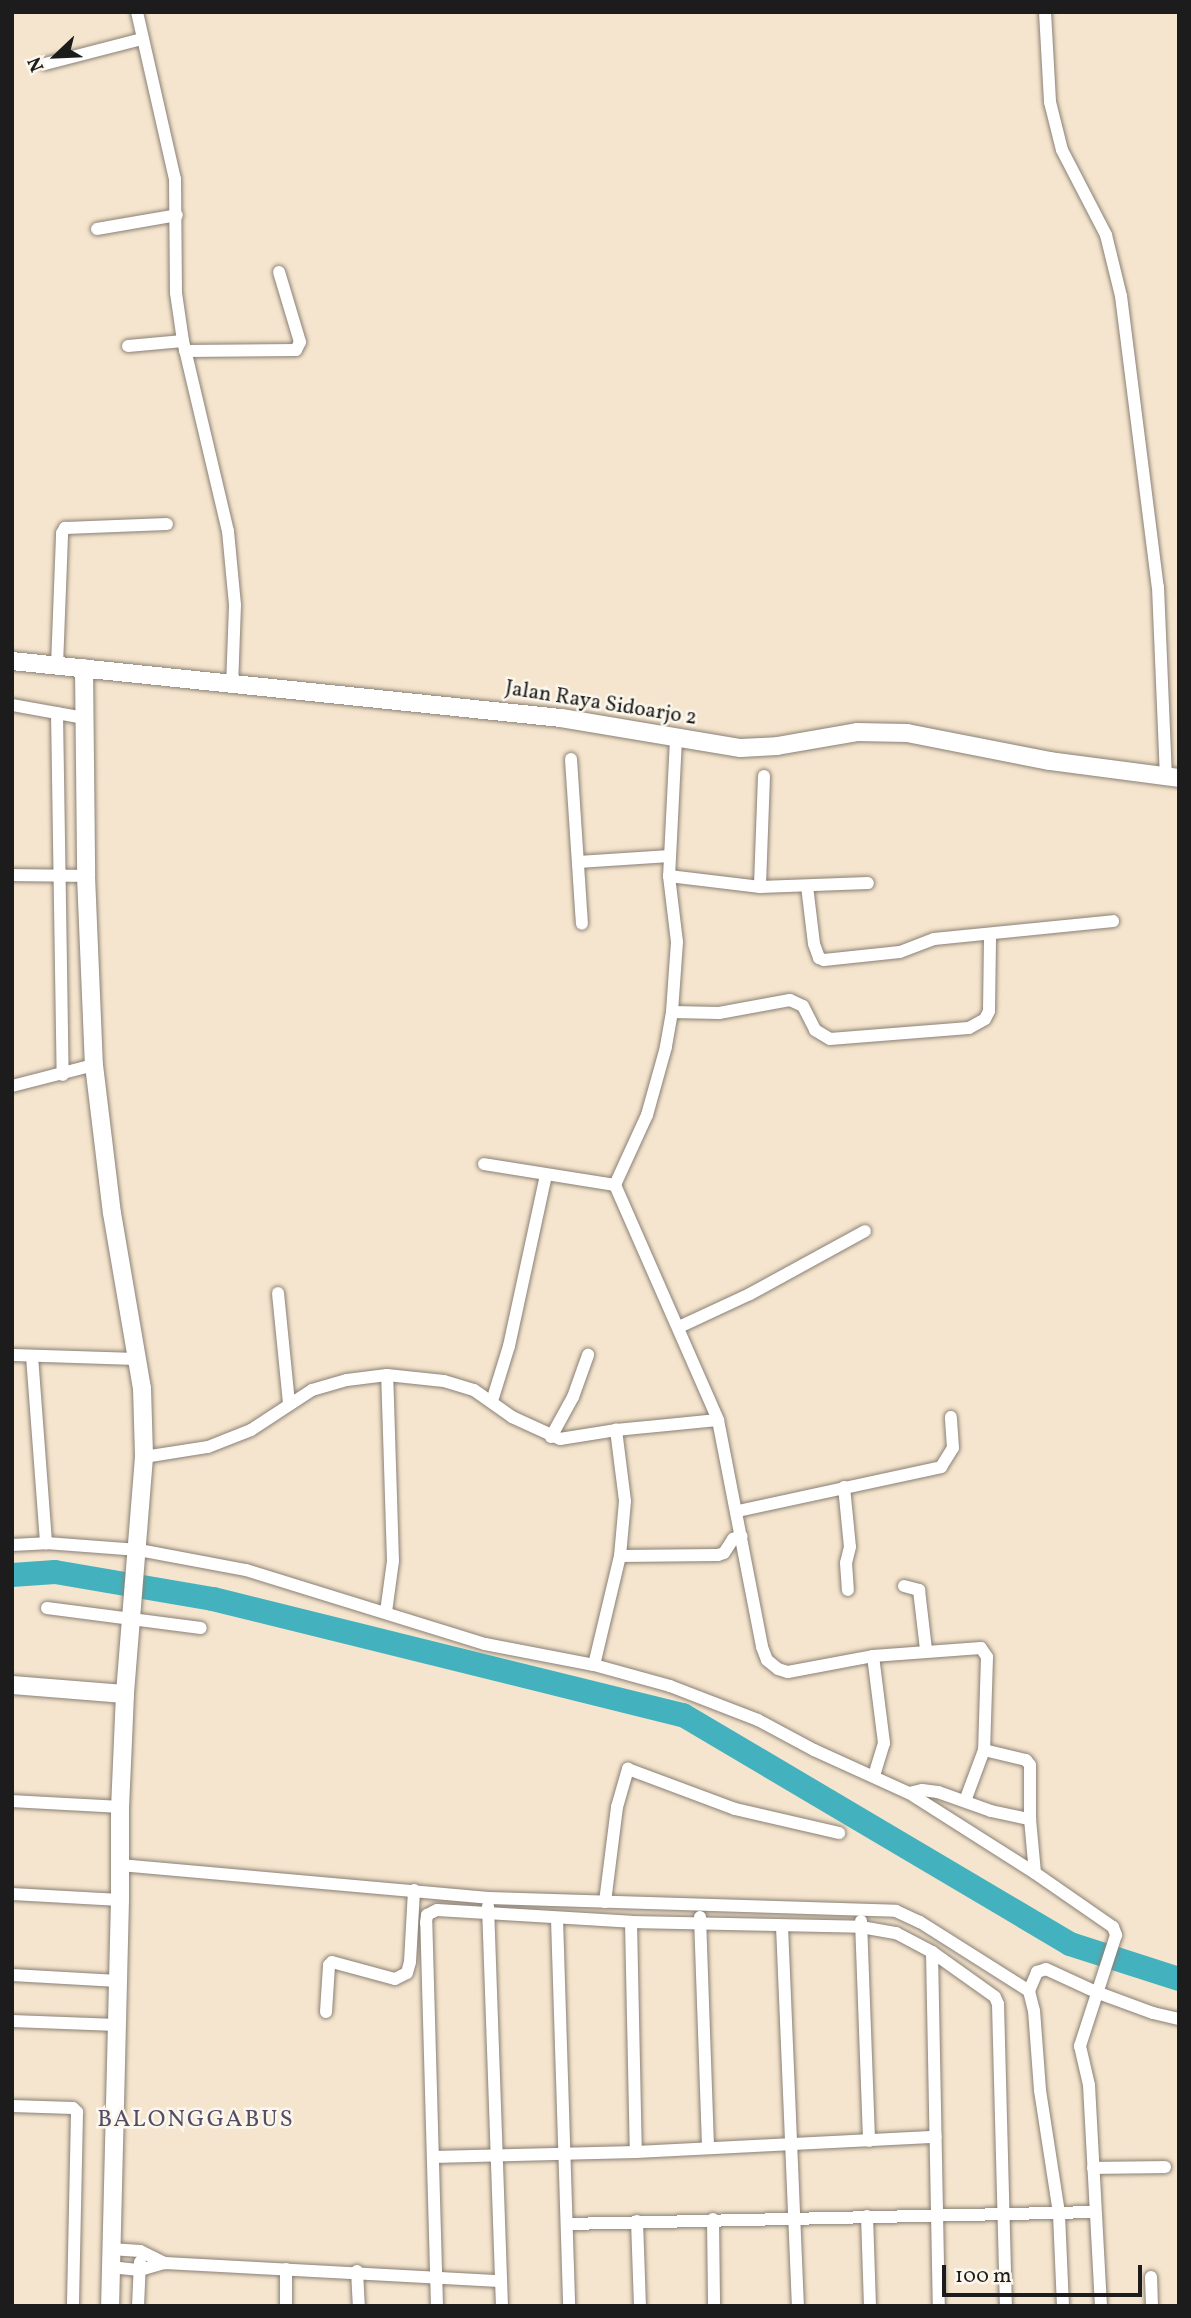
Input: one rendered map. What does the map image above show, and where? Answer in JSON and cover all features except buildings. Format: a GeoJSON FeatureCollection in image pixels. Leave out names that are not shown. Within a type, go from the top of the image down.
{"type":"FeatureCollection","features":[{"type":"Feature","properties":{"kind":"street"},"geometry":{"type":"LineString","coordinates":[[137,12],[174,179],[177,215],[176,293],[184,346],[228,531],[235,605],[232,685]]}},
{"type":"Feature","properties":{"kind":"street"},"geometry":{"type":"LineString","coordinates":[[1045,12],[1050,103],[1062,150],[1107,235],[1119,286],[1158,587],[1172,777]]}},
{"type":"Feature","properties":{"kind":"street"},"geometry":{"type":"LineString","coordinates":[[45,64],[142,39]]}},
{"type":"Feature","properties":{"kind":"street"},"geometry":{"type":"LineString","coordinates":[[97,229],[177,215]]}},
{"type":"Feature","properties":{"kind":"street"},"geometry":{"type":"LineString","coordinates":[[128,346],[296,350],[300,342],[279,272]]}},
{"type":"Feature","properties":{"kind":"street"},"geometry":{"type":"LineString","coordinates":[[57,666],[62,533],[65,528],[167,524]]}},
{"type":"Feature","properties":{"kind":"street","name":"Jalan Raya Sidoarjo 2"},"geometry":{"type":"LineString","coordinates":[[12,661],[57,666],[84,679],[232,685],[561,718],[676,748],[741,748],[883,732],[1050,761],[1172,777]]}},
{"type":"Feature","properties":{"kind":"street"},"geometry":{"type":"LineString","coordinates":[[84,679],[86,876],[94,1065],[112,1213],[142,1388],[144,1457],[125,1694],[120,1807],[110,2306]]}},
{"type":"Feature","properties":{"kind":"street"},"geometry":{"type":"LineString","coordinates":[[12,705],[84,718]]}},
{"type":"Feature","properties":{"kind":"street"},"geometry":{"type":"LineString","coordinates":[[57,713],[64,1075]]}},
{"type":"Feature","properties":{"kind":"street"},"geometry":{"type":"LineString","coordinates":[[676,748],[670,856],[677,942],[672,1012],[666,1047],[647,1115],[615,1185],[666,1296],[718,1420],[738,1511],[762,1647],[767,1660],[788,1672],[926,1650],[974,1646],[986,1653],[984,1750],[965,1801]]}},
{"type":"Feature","properties":{"kind":"street"},"geometry":{"type":"LineString","coordinates":[[571,759],[582,924]]}},
{"type":"Feature","properties":{"kind":"street"},"geometry":{"type":"LineString","coordinates":[[760,887],[764,776]]}},
{"type":"Feature","properties":{"kind":"street"},"geometry":{"type":"LineString","coordinates":[[578,862],[670,856]]}},
{"type":"Feature","properties":{"kind":"street"},"geometry":{"type":"LineString","coordinates":[[12,875],[86,876]]}},
{"type":"Feature","properties":{"kind":"street"},"geometry":{"type":"LineString","coordinates":[[670,876],[760,887],[868,883]]}},
{"type":"Feature","properties":{"kind":"street"},"geometry":{"type":"LineString","coordinates":[[807,886],[814,944],[819,958],[824,960],[900,952],[934,939],[1113,921]]}},
{"type":"Feature","properties":{"kind":"street"},"geometry":{"type":"LineString","coordinates":[[672,1012],[719,1013],[790,1000],[803,1006],[816,1030],[830,1039],[970,1028],[985,1019],[989,1011],[990,935]]}},
{"type":"Feature","properties":{"kind":"street"},"geometry":{"type":"LineString","coordinates":[[12,1086],[64,1075],[94,1065]]}},
{"type":"Feature","properties":{"kind":"street"},"geometry":{"type":"LineString","coordinates":[[484,1164],[615,1185]]}},
{"type":"Feature","properties":{"kind":"street"},"geometry":{"type":"LineString","coordinates":[[492,1401],[509,1346],[546,1175]]}},
{"type":"Feature","properties":{"kind":"street"},"geometry":{"type":"LineString","coordinates":[[679,1327],[750,1294],[864,1231]]}},
{"type":"Feature","properties":{"kind":"street"},"geometry":{"type":"LineString","coordinates":[[278,1293],[289,1403]]}},
{"type":"Feature","properties":{"kind":"street"},"geometry":{"type":"LineString","coordinates":[[12,1355],[138,1359]]}},
{"type":"Feature","properties":{"kind":"street"},"geometry":{"type":"LineString","coordinates":[[555,1438],[588,1355]]}},
{"type":"Feature","properties":{"kind":"street"},"geometry":{"type":"LineString","coordinates":[[32,1356],[46,1543]]}},
{"type":"Feature","properties":{"kind":"street"},"geometry":{"type":"LineString","coordinates":[[144,1457],[208,1447],[251,1430],[312,1390],[347,1380],[387,1376],[444,1381],[474,1390],[512,1417],[555,1438],[718,1420]]}},
{"type":"Feature","properties":{"kind":"street"},"geometry":{"type":"LineString","coordinates":[[386,1612],[393,1560],[387,1376]]}},
{"type":"Feature","properties":{"kind":"street"},"geometry":{"type":"LineString","coordinates":[[738,1511],[941,1467],[953,1448],[951,1417]]}},
{"type":"Feature","properties":{"kind":"street"},"geometry":{"type":"LineString","coordinates":[[594,1665],[620,1556],[625,1501],[616,1430]]}},
{"type":"Feature","properties":{"kind":"street"},"geometry":{"type":"LineString","coordinates":[[844,1487],[850,1548],[846,1563],[848,1590]]}},
{"type":"Feature","properties":{"kind":"street"},"geometry":{"type":"LineString","coordinates":[[620,1556],[718,1555],[724,1553],[733,1539],[742,1536]]}},
{"type":"Feature","properties":{"kind":"street"},"geometry":{"type":"LineString","coordinates":[[12,1545],[46,1543],[246,1570],[485,1644],[594,1665],[670,1686],[758,1720],[909,1793],[1035,1873],[1113,1927],[1116,1935],[1081,2038],[1080,2053],[1089,2085],[1101,2306]]}},
{"type":"Feature","properties":{"kind":"street"},"geometry":{"type":"LineString","coordinates":[[904,1586],[919,1590],[926,1650]]}},
{"type":"Feature","properties":{"kind":"street"},"geometry":{"type":"LineString","coordinates":[[47,1608],[132,1615],[201,1628]]}},
{"type":"Feature","properties":{"kind":"street"},"geometry":{"type":"LineString","coordinates":[[873,1657],[884,1743],[874,1776]]}},
{"type":"Feature","properties":{"kind":"street"},"geometry":{"type":"LineString","coordinates":[[12,1685],[125,1694]]}},
{"type":"Feature","properties":{"kind":"street"},"geometry":{"type":"LineString","coordinates":[[984,1750],[1028,1762],[1031,1768],[1030,1819],[1035,1873]]}},
{"type":"Feature","properties":{"kind":"street"},"geometry":{"type":"LineString","coordinates":[[606,1902],[617,1807],[628,1769],[735,1809],[839,1833]]}},
{"type":"Feature","properties":{"kind":"street"},"geometry":{"type":"LineString","coordinates":[[909,1793],[930,1791],[991,1811],[1030,1819]]}},
{"type":"Feature","properties":{"kind":"street"},"geometry":{"type":"LineString","coordinates":[[12,1801],[120,1807]]}},
{"type":"Feature","properties":{"kind":"street"},"geometry":{"type":"LineString","coordinates":[[120,1864],[489,1898],[896,1911],[905,1914],[1029,1992],[1034,2011],[1040,2090],[1059,2213],[1063,2306]]}},
{"type":"Feature","properties":{"kind":"street"},"geometry":{"type":"LineString","coordinates":[[326,2012],[329,1965],[332,1962],[395,1979],[407,1973],[414,1890]]}},
{"type":"Feature","properties":{"kind":"street"},"geometry":{"type":"LineString","coordinates":[[12,1894],[120,1900]]}},
{"type":"Feature","properties":{"kind":"street"},"geometry":{"type":"LineString","coordinates":[[489,1898],[502,2306]]}},
{"type":"Feature","properties":{"kind":"street"},"geometry":{"type":"LineString","coordinates":[[698,1905],[701,1925],[708,2147]]}},
{"type":"Feature","properties":{"kind":"street"},"geometry":{"type":"LineString","coordinates":[[437,2306],[427,1915],[437,1910],[631,1923],[861,1927],[896,1933],[932,1952],[995,1997],[999,2010],[1006,2306]]}},
{"type":"Feature","properties":{"kind":"street"},"geometry":{"type":"LineString","coordinates":[[862,1911],[869,2141]]}},
{"type":"Feature","properties":{"kind":"street"},"geometry":{"type":"LineString","coordinates":[[557,1919],[569,2306]]}},
{"type":"Feature","properties":{"kind":"street"},"geometry":{"type":"LineString","coordinates":[[631,1923],[636,2152]]}},
{"type":"Feature","properties":{"kind":"street"},"geometry":{"type":"LineString","coordinates":[[782,1926],[798,2306]]}},
{"type":"Feature","properties":{"kind":"street"},"geometry":{"type":"LineString","coordinates":[[932,1952],[939,2306]]}},
{"type":"Feature","properties":{"kind":"street"},"geometry":{"type":"LineString","coordinates":[[1029,1992],[1042,1969],[1153,2014],[1179,2019]]}},
{"type":"Feature","properties":{"kind":"street"},"geometry":{"type":"LineString","coordinates":[[12,1975],[118,1980]]}},
{"type":"Feature","properties":{"kind":"street"},"geometry":{"type":"LineString","coordinates":[[995,1997],[1004,1976]]}},
{"type":"Feature","properties":{"kind":"street"},"geometry":{"type":"LineString","coordinates":[[12,2021],[117,2025]]}},
{"type":"Feature","properties":{"kind":"street"},"geometry":{"type":"LineString","coordinates":[[12,2106],[73,2108],[77,2112],[73,2306]]}},
{"type":"Feature","properties":{"kind":"street"},"geometry":{"type":"LineString","coordinates":[[433,2157],[636,2152],[936,2137]]}},
{"type":"Feature","properties":{"kind":"street"},"geometry":{"type":"LineString","coordinates":[[1093,2168],[1165,2167]]}},
{"type":"Feature","properties":{"kind":"street"},"geometry":{"type":"LineString","coordinates":[[567,2224],[1095,2212]]}},
{"type":"Feature","properties":{"kind":"street"},"geometry":{"type":"LineString","coordinates":[[867,2217],[870,2306]]}},
{"type":"Feature","properties":{"kind":"street"},"geometry":{"type":"LineString","coordinates":[[713,2219],[715,2306]]}},
{"type":"Feature","properties":{"kind":"street"},"geometry":{"type":"LineString","coordinates":[[637,2221],[640,2306]]}},
{"type":"Feature","properties":{"kind":"street"},"geometry":{"type":"LineString","coordinates":[[111,2258],[140,2251],[165,2263]]}},
{"type":"Feature","properties":{"kind":"street"},"geometry":{"type":"LineString","coordinates":[[138,2306],[140,2251]]}},
{"type":"Feature","properties":{"kind":"street"},"geometry":{"type":"LineString","coordinates":[[111,2258],[140,2270],[165,2263],[357,2271],[500,2281]]}},
{"type":"Feature","properties":{"kind":"street"},"geometry":{"type":"LineString","coordinates":[[286,2269],[286,2306]]}},
{"type":"Feature","properties":{"kind":"street"},"geometry":{"type":"LineString","coordinates":[[357,2271],[359,2306]]}},
{"type":"Feature","properties":{"kind":"street"},"geometry":{"type":"LineString","coordinates":[[1152,2277],[1152,2306]]}},
{"type":"Feature","properties":{"kind":"waterway"},"geometry":{"type":"LineString","coordinates":[[12,1575],[55,1572],[213,1599],[683,1715],[1070,1944],[1179,1979]]}},
{"type":"Feature","properties":{"kind":"district","name":"BALONGGABUS"},"geometry":{"type":"Point","coordinates":[196,2121]}}]}
